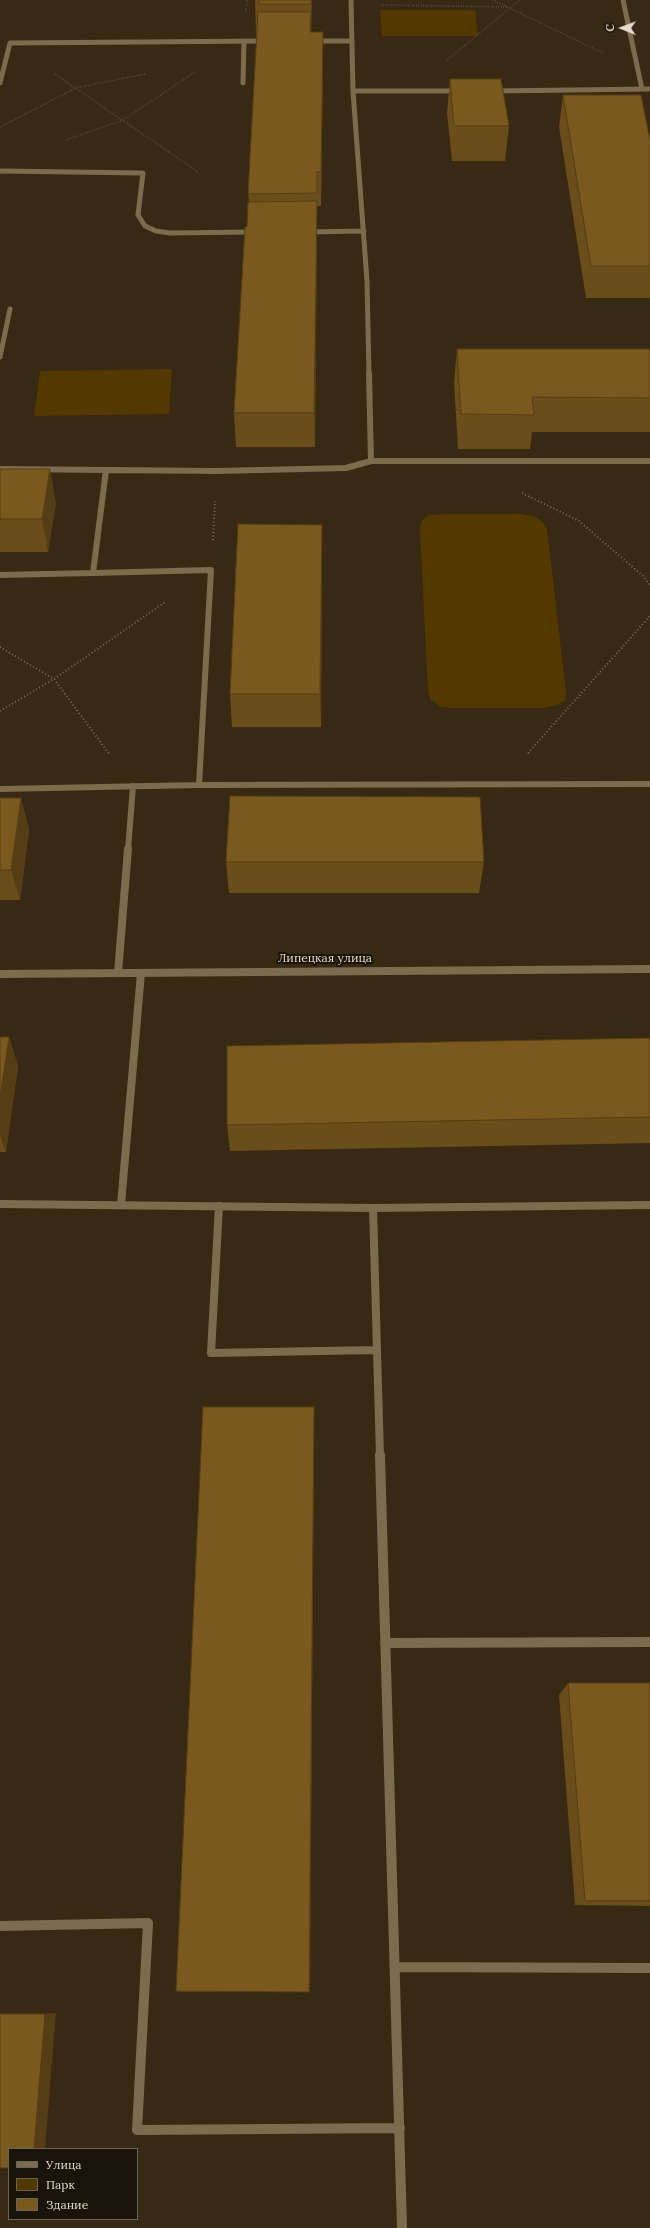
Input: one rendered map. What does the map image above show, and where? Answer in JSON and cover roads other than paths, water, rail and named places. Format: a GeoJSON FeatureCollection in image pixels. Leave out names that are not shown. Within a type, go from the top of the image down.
{"type":"FeatureCollection","features":[{"type":"Feature","properties":{"kind":"street"},"geometry":{"type":"LineString","coordinates":[[624,0],[642,89]]}},
{"type":"Feature","properties":{"kind":"street"},"geometry":{"type":"LineString","coordinates":[[351,2],[350,41],[367,282],[371,461]]}},
{"type":"Feature","properties":{"kind":"street"},"geometry":{"type":"LineString","coordinates":[[0,83],[10,43],[274,41]]}},
{"type":"Feature","properties":{"kind":"street"},"geometry":{"type":"LineString","coordinates":[[305,41],[350,41]]}},
{"type":"Feature","properties":{"kind":"street"},"geometry":{"type":"LineString","coordinates":[[243,83],[244,42]]}},
{"type":"Feature","properties":{"kind":"street"},"geometry":{"type":"LineString","coordinates":[[488,91],[650,89]]}},
{"type":"Feature","properties":{"kind":"street"},"geometry":{"type":"LineString","coordinates":[[353,92],[464,91]]}},
{"type":"Feature","properties":{"kind":"street"},"geometry":{"type":"LineString","coordinates":[[0,171],[143,172],[138,215],[145,226],[156,231],[170,233],[263,232]]}},
{"type":"Feature","properties":{"kind":"street"},"geometry":{"type":"LineString","coordinates":[[302,232],[364,231]]}},
{"type":"Feature","properties":{"kind":"street"},"geometry":{"type":"LineString","coordinates":[[0,357],[10,308]]}},
{"type":"Feature","properties":{"kind":"street"},"geometry":{"type":"LineString","coordinates":[[0,469],[217,471],[346,468],[371,461],[650,461]]}},
{"type":"Feature","properties":{"kind":"street"},"geometry":{"type":"LineString","coordinates":[[93,573],[106,470]]}},
{"type":"Feature","properties":{"kind":"street"},"geometry":{"type":"LineString","coordinates":[[0,574],[211,570],[200,785]]}},
{"type":"Feature","properties":{"kind":"street"},"geometry":{"type":"LineString","coordinates":[[0,789],[200,785],[650,784]]}},
{"type":"Feature","properties":{"kind":"street"},"geometry":{"type":"LineString","coordinates":[[118,973],[134,786]]}},
{"type":"Feature","properties":{"kind":"street","name":"Липецкая улица"},"geometry":{"type":"LineString","coordinates":[[0,974],[650,970]]}},
{"type":"Feature","properties":{"kind":"street"},"geometry":{"type":"LineString","coordinates":[[120,1205],[141,973]]}},
{"type":"Feature","properties":{"kind":"street"},"geometry":{"type":"LineString","coordinates":[[0,1204],[373,1208],[650,1205]]}},
{"type":"Feature","properties":{"kind":"street"},"geometry":{"type":"LineString","coordinates":[[219,1206],[211,1353],[376,1350]]}},
{"type":"Feature","properties":{"kind":"street"},"geometry":{"type":"LineString","coordinates":[[373,1208],[402,2228]]}},
{"type":"Feature","properties":{"kind":"street"},"geometry":{"type":"LineString","coordinates":[[385,1643],[650,1642]]}},
{"type":"Feature","properties":{"kind":"street"},"geometry":{"type":"LineString","coordinates":[[0,1926],[148,1923],[137,2130],[400,2128]]}},
{"type":"Feature","properties":{"kind":"street"},"geometry":{"type":"LineString","coordinates":[[394,1967],[650,1968]]}}]}
